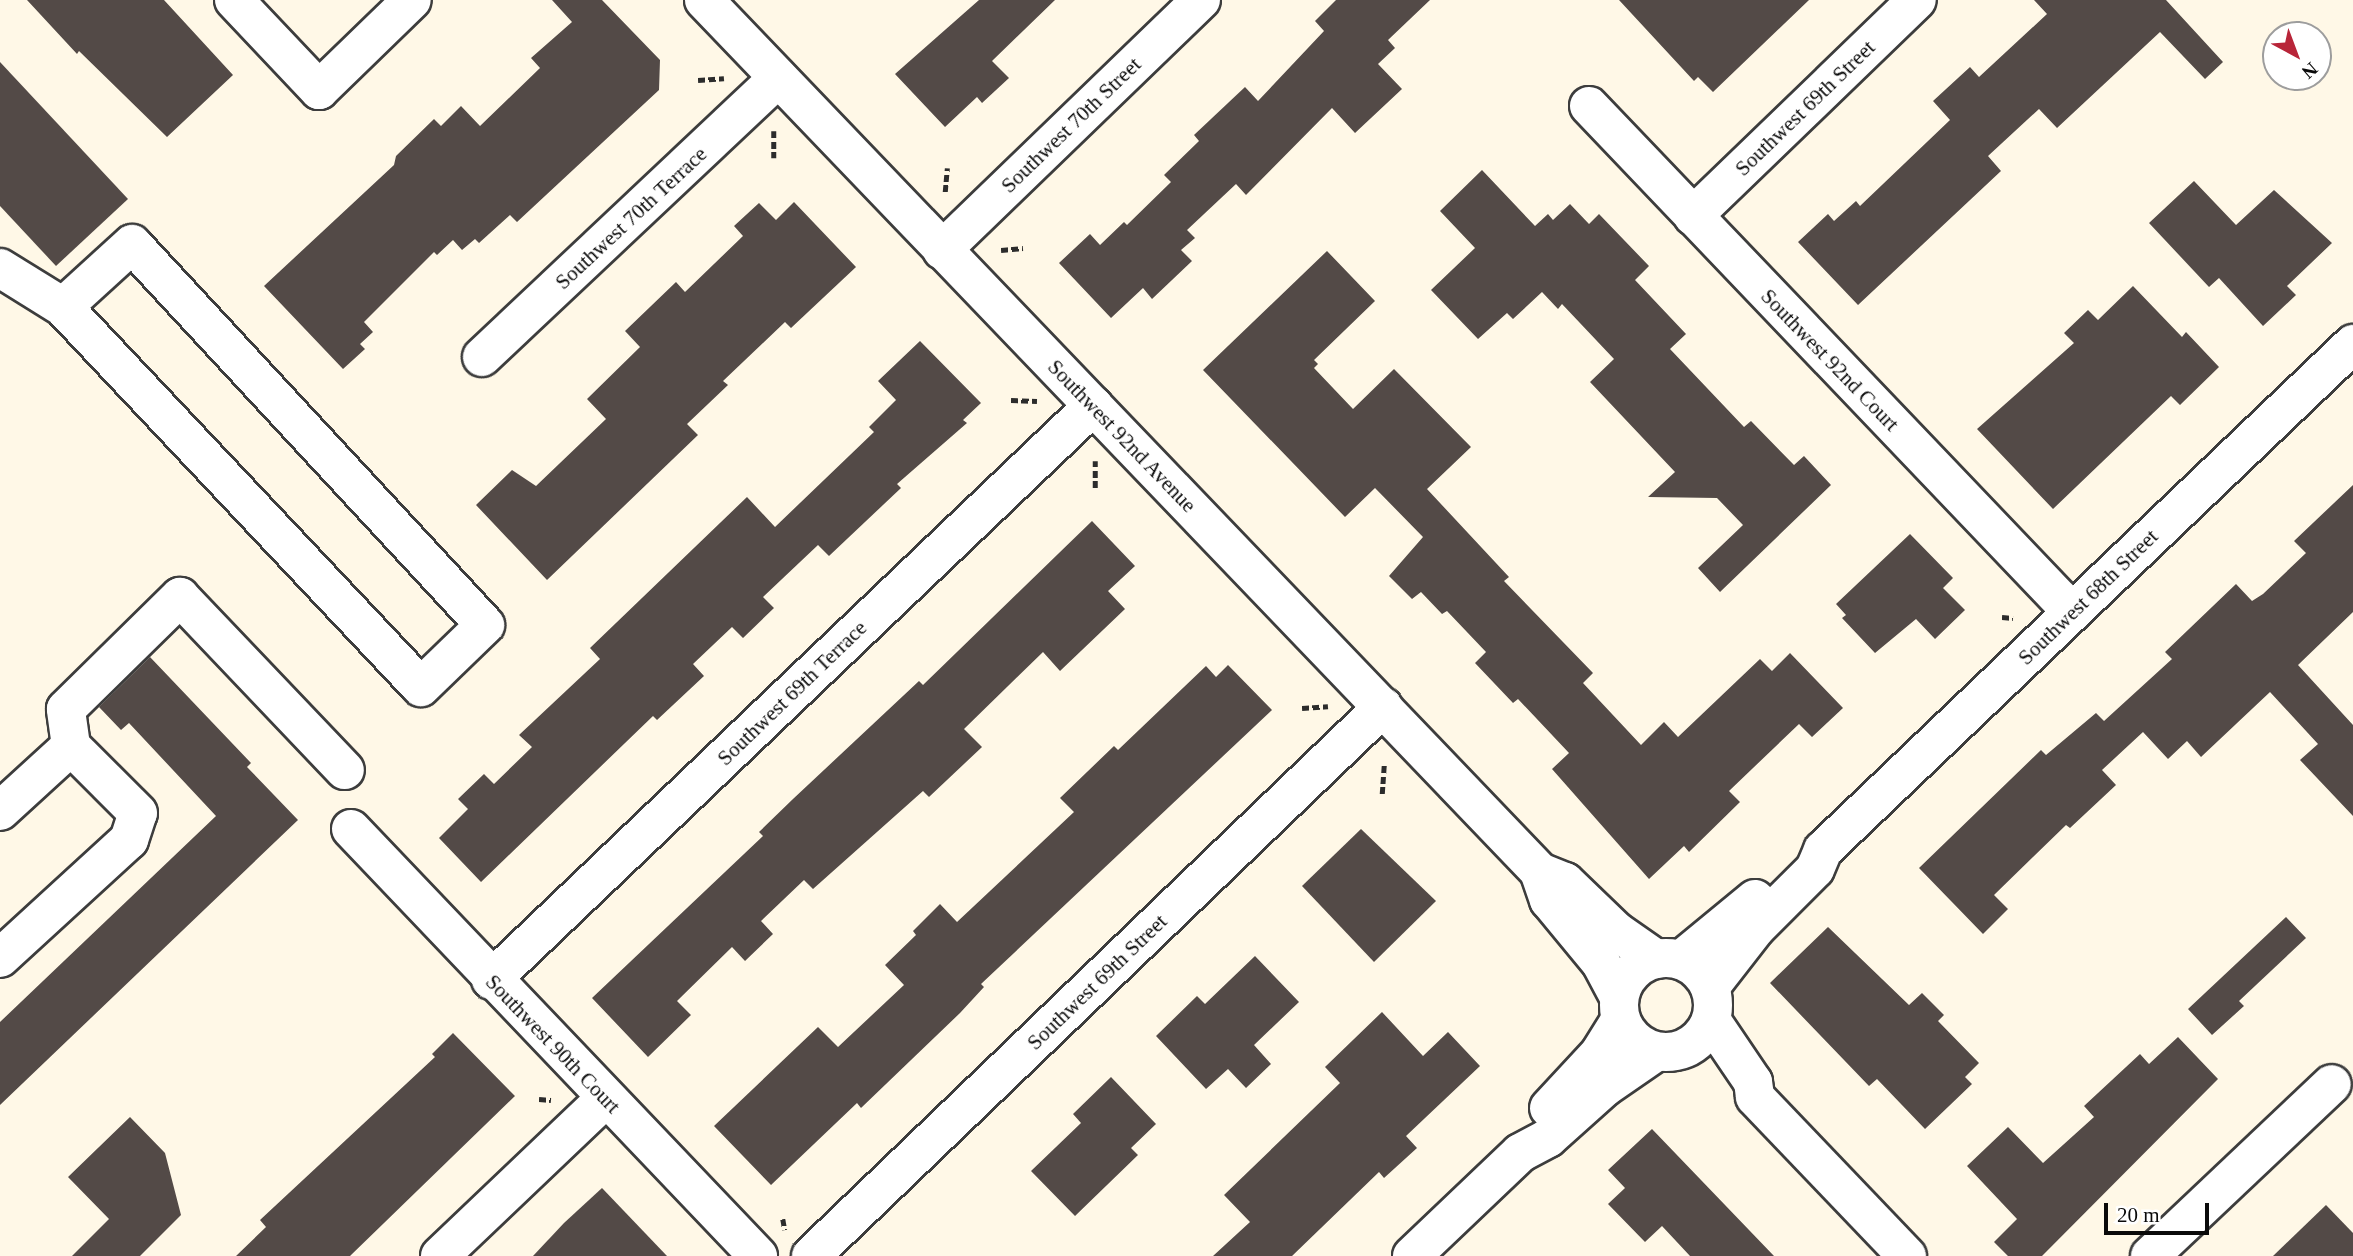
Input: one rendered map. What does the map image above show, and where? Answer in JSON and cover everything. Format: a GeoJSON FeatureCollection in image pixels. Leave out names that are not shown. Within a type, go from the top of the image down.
{"type":"FeatureCollection","features":[{"type":"Feature","properties":{"kind":"street"},"geometry":{"type":"LineString","coordinates":[[234,0],[319,90],[412,0]]}},
{"type":"Feature","properties":{"kind":"street","name":"Southwest 92nd Avenue"},"geometry":{"type":"LineString","coordinates":[[704,0],[1539,872],[1549,900],[1601,963],[1620,1008]]}},
{"type":"Feature","properties":{"kind":"street","name":"Southwest 70th Street"},"geometry":{"type":"LineString","coordinates":[[942,250],[1200,0]]}},
{"type":"Feature","properties":{"kind":"street","name":"Southwest 69th Street"},"geometry":{"type":"LineString","coordinates":[[1693,216],[1917,0]]}},
{"type":"Feature","properties":{"kind":"street","name":"Southwest 70th Terrace"},"geometry":{"type":"LineString","coordinates":[[482,357],[778,78]]}},
{"type":"Feature","properties":{"kind":"street","name":"Southwest 92nd Court"},"geometry":{"type":"LineString","coordinates":[[1589,106],[2072,612]]}},
{"type":"Feature","properties":{"kind":"street"},"geometry":{"type":"LineString","coordinates":[[0,268],[63,307],[421,687],[485,625],[132,244],[63,307]]}},
{"type":"Feature","properties":{"kind":"street","name":"Southwest 68th Street"},"geometry":{"type":"LineString","coordinates":[[1710,1003],[1756,928],[1815,869],[1823,850],[2353,344]]}},
{"type":"Feature","properties":{"kind":"street","name":"Southwest 69th Terrace"},"geometry":{"type":"LineString","coordinates":[[491,980],[1093,406]]}},
{"type":"Feature","properties":{"kind":"street"},"geometry":{"type":"LineString","coordinates":[[0,958],[129,840],[138,813],[71,746],[65,709],[180,597],[345,770]]}},
{"type":"Feature","properties":{"kind":"street","name":"Southwest 69th Street"},"geometry":{"type":"LineString","coordinates":[[811,1256],[1383,707]]}},
{"type":"Feature","properties":{"kind":"street"},"geometry":{"type":"LineString","coordinates":[[0,810],[71,746]]}},
{"type":"Feature","properties":{"kind":"street","name":"Southwest 90th Court"},"geometry":{"type":"LineString","coordinates":[[351,829],[491,980],[758,1256]]}},
{"type":"Feature","properties":{"kind":"street","name":"Southwest 68th Street"},"geometry":{"type":"LineString","coordinates":[[1668,960],[1803,855],[1823,850]]}},
{"type":"Feature","properties":{"kind":"street","name":"Southwest 92nd Avenue"},"geometry":{"type":"LineString","coordinates":[[1539,872],[1565,882],[1616,931],[1668,960]]}},
{"type":"Feature","properties":{"kind":"street"},"geometry":{"type":"LineString","coordinates":[[1520,1153],[1533,1125],[1599,1054],[1620,1008],[1632,972],[1668,960],[1693,966],[1753,1082],[1755,1097],[1906,1256]]}},
{"type":"Feature","properties":{"kind":"street"},"geometry":{"type":"LineString","coordinates":[[1412,1256],[1520,1153],[1548,1138],[1605,1087],[1669,1051],[1699,1038],[1710,1003]]}},
{"type":"Feature","properties":{"kind":"street"},"geometry":{"type":"LineString","coordinates":[[1620,1008],[1630,1037],[1669,1051],[1742,1095],[1755,1097]]}},
{"type":"Feature","properties":{"kind":"street"},"geometry":{"type":"LineString","coordinates":[[2150,1256],[2332,1084]]}},
{"type":"Feature","properties":{"kind":"street"},"geometry":{"type":"LineString","coordinates":[[440,1256],[606,1099]]}},
{"type":"Feature","properties":{"kind":"path"},"geometry":{"type":"LineString","coordinates":[[698,80],[729,78]]}},
{"type":"Feature","properties":{"kind":"path"},"geometry":{"type":"LineString","coordinates":[[773,127],[774,158]]}},
{"type":"Feature","properties":{"kind":"path"},"geometry":{"type":"LineString","coordinates":[[945,192],[947,168]]}},
{"type":"Feature","properties":{"kind":"path"},"geometry":{"type":"LineString","coordinates":[[1001,250],[1023,248]]}},
{"type":"Feature","properties":{"kind":"path"},"geometry":{"type":"LineString","coordinates":[[1011,400],[1041,401]]}},
{"type":"Feature","properties":{"kind":"path"},"geometry":{"type":"LineString","coordinates":[[1095,457],[1095,488]]}},
{"type":"Feature","properties":{"kind":"path"},"geometry":{"type":"LineString","coordinates":[[1303,708],[1329,706]]}},
{"type":"Feature","properties":{"kind":"path"},"geometry":{"type":"LineString","coordinates":[[1382,794],[1384,764]]}},
{"type":"Feature","properties":{"kind":"building"},"geometry":{"type":"Polygon","coordinates":[[[27,0],[164,0],[233,75],[167,137],[79,51],[77,54],[27,0]]]}},
{"type":"Feature","properties":{"kind":"building"},"geometry":{"type":"Polygon","coordinates":[[[552,0],[602,0],[660,60],[659,90],[517,222],[510,215],[479,243],[475,239],[462,250],[453,240],[437,255],[434,252],[364,322],[373,332],[360,344],[365,349],[343,369],[264,286],[394,165],[396,156],[434,119],[441,126],[461,106],[480,126],[540,68],[531,58],[572,22],[552,0]]]}},
{"type":"Feature","properties":{"kind":"building"},"geometry":{"type":"Polygon","coordinates":[[[979,0],[1055,0],[992,61],[1009,78],[982,103],[977,97],[945,127],[895,74],[979,0]]]}},
{"type":"Feature","properties":{"kind":"building"},"geometry":{"type":"Polygon","coordinates":[[[1336,0],[1430,0],[1388,40],[1395,48],[1378,64],[1402,89],[1355,133],[1332,108],[1246,195],[1236,184],[1187,230],[1195,238],[1181,250],[1192,261],[1152,299],[1143,288],[1111,318],[1059,263],[1090,234],[1100,245],[1124,222],[1127,225],[1171,182],[1164,175],[1199,141],[1194,135],[1245,87],[1258,101],[1324,31],[1315,21],[1336,0]]]}},
{"type":"Feature","properties":{"kind":"building"},"geometry":{"type":"Polygon","coordinates":[[[1619,0],[1809,0],[1713,92],[1698,77],[1694,81],[1619,0]]]}},
{"type":"Feature","properties":{"kind":"building"},"geometry":{"type":"Polygon","coordinates":[[[2034,0],[2166,0],[2223,62],[2205,79],[2160,32],[2057,128],[2039,109],[1988,156],[2001,171],[1858,305],[1798,242],[1828,214],[1834,221],[1856,201],[1860,206],[1950,120],[1933,101],[1970,67],[1979,77],[2047,14],[2034,0]]]}},
{"type":"Feature","properties":{"kind":"building"},"geometry":{"type":"Polygon","coordinates":[[[0,62],[128,199],[56,266],[0,206],[0,62]]]}},
{"type":"Feature","properties":{"kind":"building"},"geometry":{"type":"Polygon","coordinates":[[[1482,170],[1535,226],[1548,214],[1553,220],[1570,204],[1589,224],[1599,214],[1649,266],[1635,280],[1686,334],[1670,349],[1744,427],[1751,421],[1794,465],[1804,456],[1831,485],[1720,592],[1698,568],[1743,525],[1717,498],[1648,497],[1675,472],[1590,382],[1614,359],[1562,304],[1558,309],[1542,292],[1513,319],[1507,313],[1478,339],[1431,290],[1475,248],[1440,211],[1482,170]]]}},
{"type":"Feature","properties":{"kind":"building"},"geometry":{"type":"Polygon","coordinates":[[[2194,181],[2236,225],[2274,190],[2332,243],[2287,286],[2296,295],[2263,326],[2219,278],[2209,287],[2149,223],[2194,181]]]}},
{"type":"Feature","properties":{"kind":"building"},"geometry":{"type":"Polygon","coordinates":[[[794,202],[856,267],[791,328],[785,322],[723,381],[728,385],[687,424],[698,435],[547,580],[476,505],[512,470],[536,486],[606,419],[587,399],[640,347],[625,331],[676,282],[685,292],[743,236],[734,226],[759,203],[776,220],[794,202]]]}},
{"type":"Feature","properties":{"kind":"building"},"geometry":{"type":"Polygon","coordinates":[[[1327,251],[1375,301],[1314,360],[1318,364],[1314,368],[1353,409],[1394,369],[1471,447],[1427,489],[1509,577],[1504,581],[1593,673],[1583,683],[1641,745],[1664,722],[1678,737],[1760,659],[1772,671],[1790,653],[1843,708],[1812,737],[1799,724],[1729,791],[1740,802],[1689,852],[1684,846],[1649,879],[1552,769],[1569,753],[1518,699],[1513,703],[1475,663],[1486,652],[1447,611],[1442,614],[1421,592],[1412,599],[1389,576],[1423,537],[1375,488],[1345,517],[1203,370],[1327,251]]]}},
{"type":"Feature","properties":{"kind":"building"},"geometry":{"type":"Polygon","coordinates":[[[2133,286],[2182,337],[2186,332],[2219,367],[2180,405],[2171,396],[2053,509],[1977,429],[2074,343],[2064,333],[2088,310],[2098,320],[2133,286]]]}},
{"type":"Feature","properties":{"kind":"building"},"geometry":{"type":"Polygon","coordinates":[[[920,341],[981,403],[963,420],[967,423],[897,484],[901,488],[829,556],[818,545],[763,597],[774,608],[743,638],[732,627],[693,664],[704,676],[657,720],[653,716],[481,882],[439,838],[468,809],[458,799],[484,774],[494,784],[532,747],[519,735],[600,659],[590,648],[747,497],[775,527],[874,432],[869,427],[896,400],[878,381],[920,341]]]}},
{"type":"Feature","properties":{"kind":"building"},"geometry":{"type":"Polygon","coordinates":[[[2353,485],[2353,612],[2298,665],[2353,725],[2353,816],[2300,760],[2318,744],[2270,692],[2201,757],[2187,741],[2168,759],[2143,732],[2102,770],[2116,785],[2070,828],[2066,825],[1994,895],[2008,909],[1983,934],[1919,868],[2041,750],[2046,755],[2096,713],[2104,721],[2172,659],[2165,652],[2236,584],[2252,601],[2263,594],[2306,553],[2294,541],[2353,485]]]}},
{"type":"Feature","properties":{"kind":"building"},"geometry":{"type":"Polygon","coordinates":[[[1092,521],[1135,566],[1108,591],[1125,609],[1060,671],[1043,652],[964,729],[982,747],[929,797],[923,791],[813,889],[804,880],[761,921],[773,934],[745,961],[732,947],[677,1001],[691,1015],[648,1057],[592,998],[763,836],[759,832],[793,799],[919,681],[923,685],[1092,521]]]}},
{"type":"Feature","properties":{"kind":"building"},"geometry":{"type":"Polygon","coordinates":[[[1910,534],[1953,578],[1943,588],[1965,610],[1935,639],[1916,619],[1875,653],[1842,618],[1846,615],[1836,604],[1910,534]]]}},
{"type":"Feature","properties":{"kind":"building"},"geometry":{"type":"Polygon","coordinates":[[[150,657],[251,763],[247,767],[298,820],[0,1105],[0,1022],[216,816],[129,723],[121,730],[99,707],[150,657]]]}},
{"type":"Feature","properties":{"kind":"building"},"geometry":{"type":"Polygon","coordinates":[[[1228,665],[1272,710],[981,984],[984,987],[960,1013],[861,1108],[857,1103],[771,1185],[714,1126],[818,1027],[838,1047],[904,985],[885,965],[916,935],[913,931],[940,904],[957,922],[1074,812],[1060,798],[1114,746],[1118,750],[1206,666],[1216,677],[1228,665]]]}},
{"type":"Feature","properties":{"kind":"building"},"geometry":{"type":"Polygon","coordinates":[[[1361,829],[1436,901],[1374,962],[1302,886],[1361,829]]]}},
{"type":"Feature","properties":{"kind":"building"},"geometry":{"type":"Polygon","coordinates":[[[2286,917],[2306,938],[2239,1001],[2244,1006],[2212,1035],[2188,1009],[2286,917]]]}},
{"type":"Feature","properties":{"kind":"building"},"geometry":{"type":"Polygon","coordinates":[[[1828,927],[1909,1005],[1922,993],[1944,1015],[1938,1021],[1979,1063],[1965,1077],[1972,1084],[1925,1129],[1877,1079],[1869,1086],[1770,983],[1828,927]]]}},
{"type":"Feature","properties":{"kind":"building"},"geometry":{"type":"Polygon","coordinates":[[[1255,956],[1299,1002],[1254,1045],[1271,1064],[1246,1088],[1228,1069],[1206,1089],[1156,1036],[1197,996],[1205,1004],[1255,956]]]}},
{"type":"Feature","properties":{"kind":"building"},"geometry":{"type":"Polygon","coordinates":[[[1382,1012],[1423,1056],[1448,1032],[1480,1066],[1406,1136],[1417,1148],[1384,1178],[1379,1172],[1292,1256],[1213,1256],[1250,1222],[1224,1195],[1340,1083],[1325,1067],[1382,1012]]]}},
{"type":"Feature","properties":{"kind":"building"},"geometry":{"type":"Polygon","coordinates":[[[453,1033],[515,1096],[350,1256],[236,1256],[266,1227],[260,1220],[435,1057],[432,1054],[453,1033]]]}},
{"type":"Feature","properties":{"kind":"building"},"geometry":{"type":"Polygon","coordinates":[[[2178,1037],[2218,1079],[2042,1256],[2008,1256],[1994,1242],[2017,1219],[1967,1166],[2008,1127],[2043,1163],[2094,1117],[2084,1106],[2140,1054],[2149,1064],[2178,1037]]]}},
{"type":"Feature","properties":{"kind":"building"},"geometry":{"type":"Polygon","coordinates":[[[1111,1077],[1156,1124],[1131,1148],[1138,1155],[1075,1216],[1031,1171],[1081,1123],[1073,1114],[1111,1077]]]}},
{"type":"Feature","properties":{"kind":"building"},"geometry":{"type":"Polygon","coordinates":[[[130,1117],[165,1153],[181,1215],[140,1256],[72,1256],[109,1219],[68,1177],[130,1117]]]}},
{"type":"Feature","properties":{"kind":"building"},"geometry":{"type":"Polygon","coordinates":[[[1652,1129],[1774,1256],[1690,1256],[1662,1226],[1645,1242],[1608,1204],[1625,1188],[1608,1170],[1652,1129]]]}},
{"type":"Feature","properties":{"kind":"building"},"geometry":{"type":"Polygon","coordinates":[[[602,1188],[667,1256],[533,1256],[564,1223],[602,1188]]]}},
{"type":"Feature","properties":{"kind":"building"},"geometry":{"type":"Polygon","coordinates":[[[2326,1205],[2353,1233],[2353,1256],[2273,1256],[2326,1205]]]}}]}
